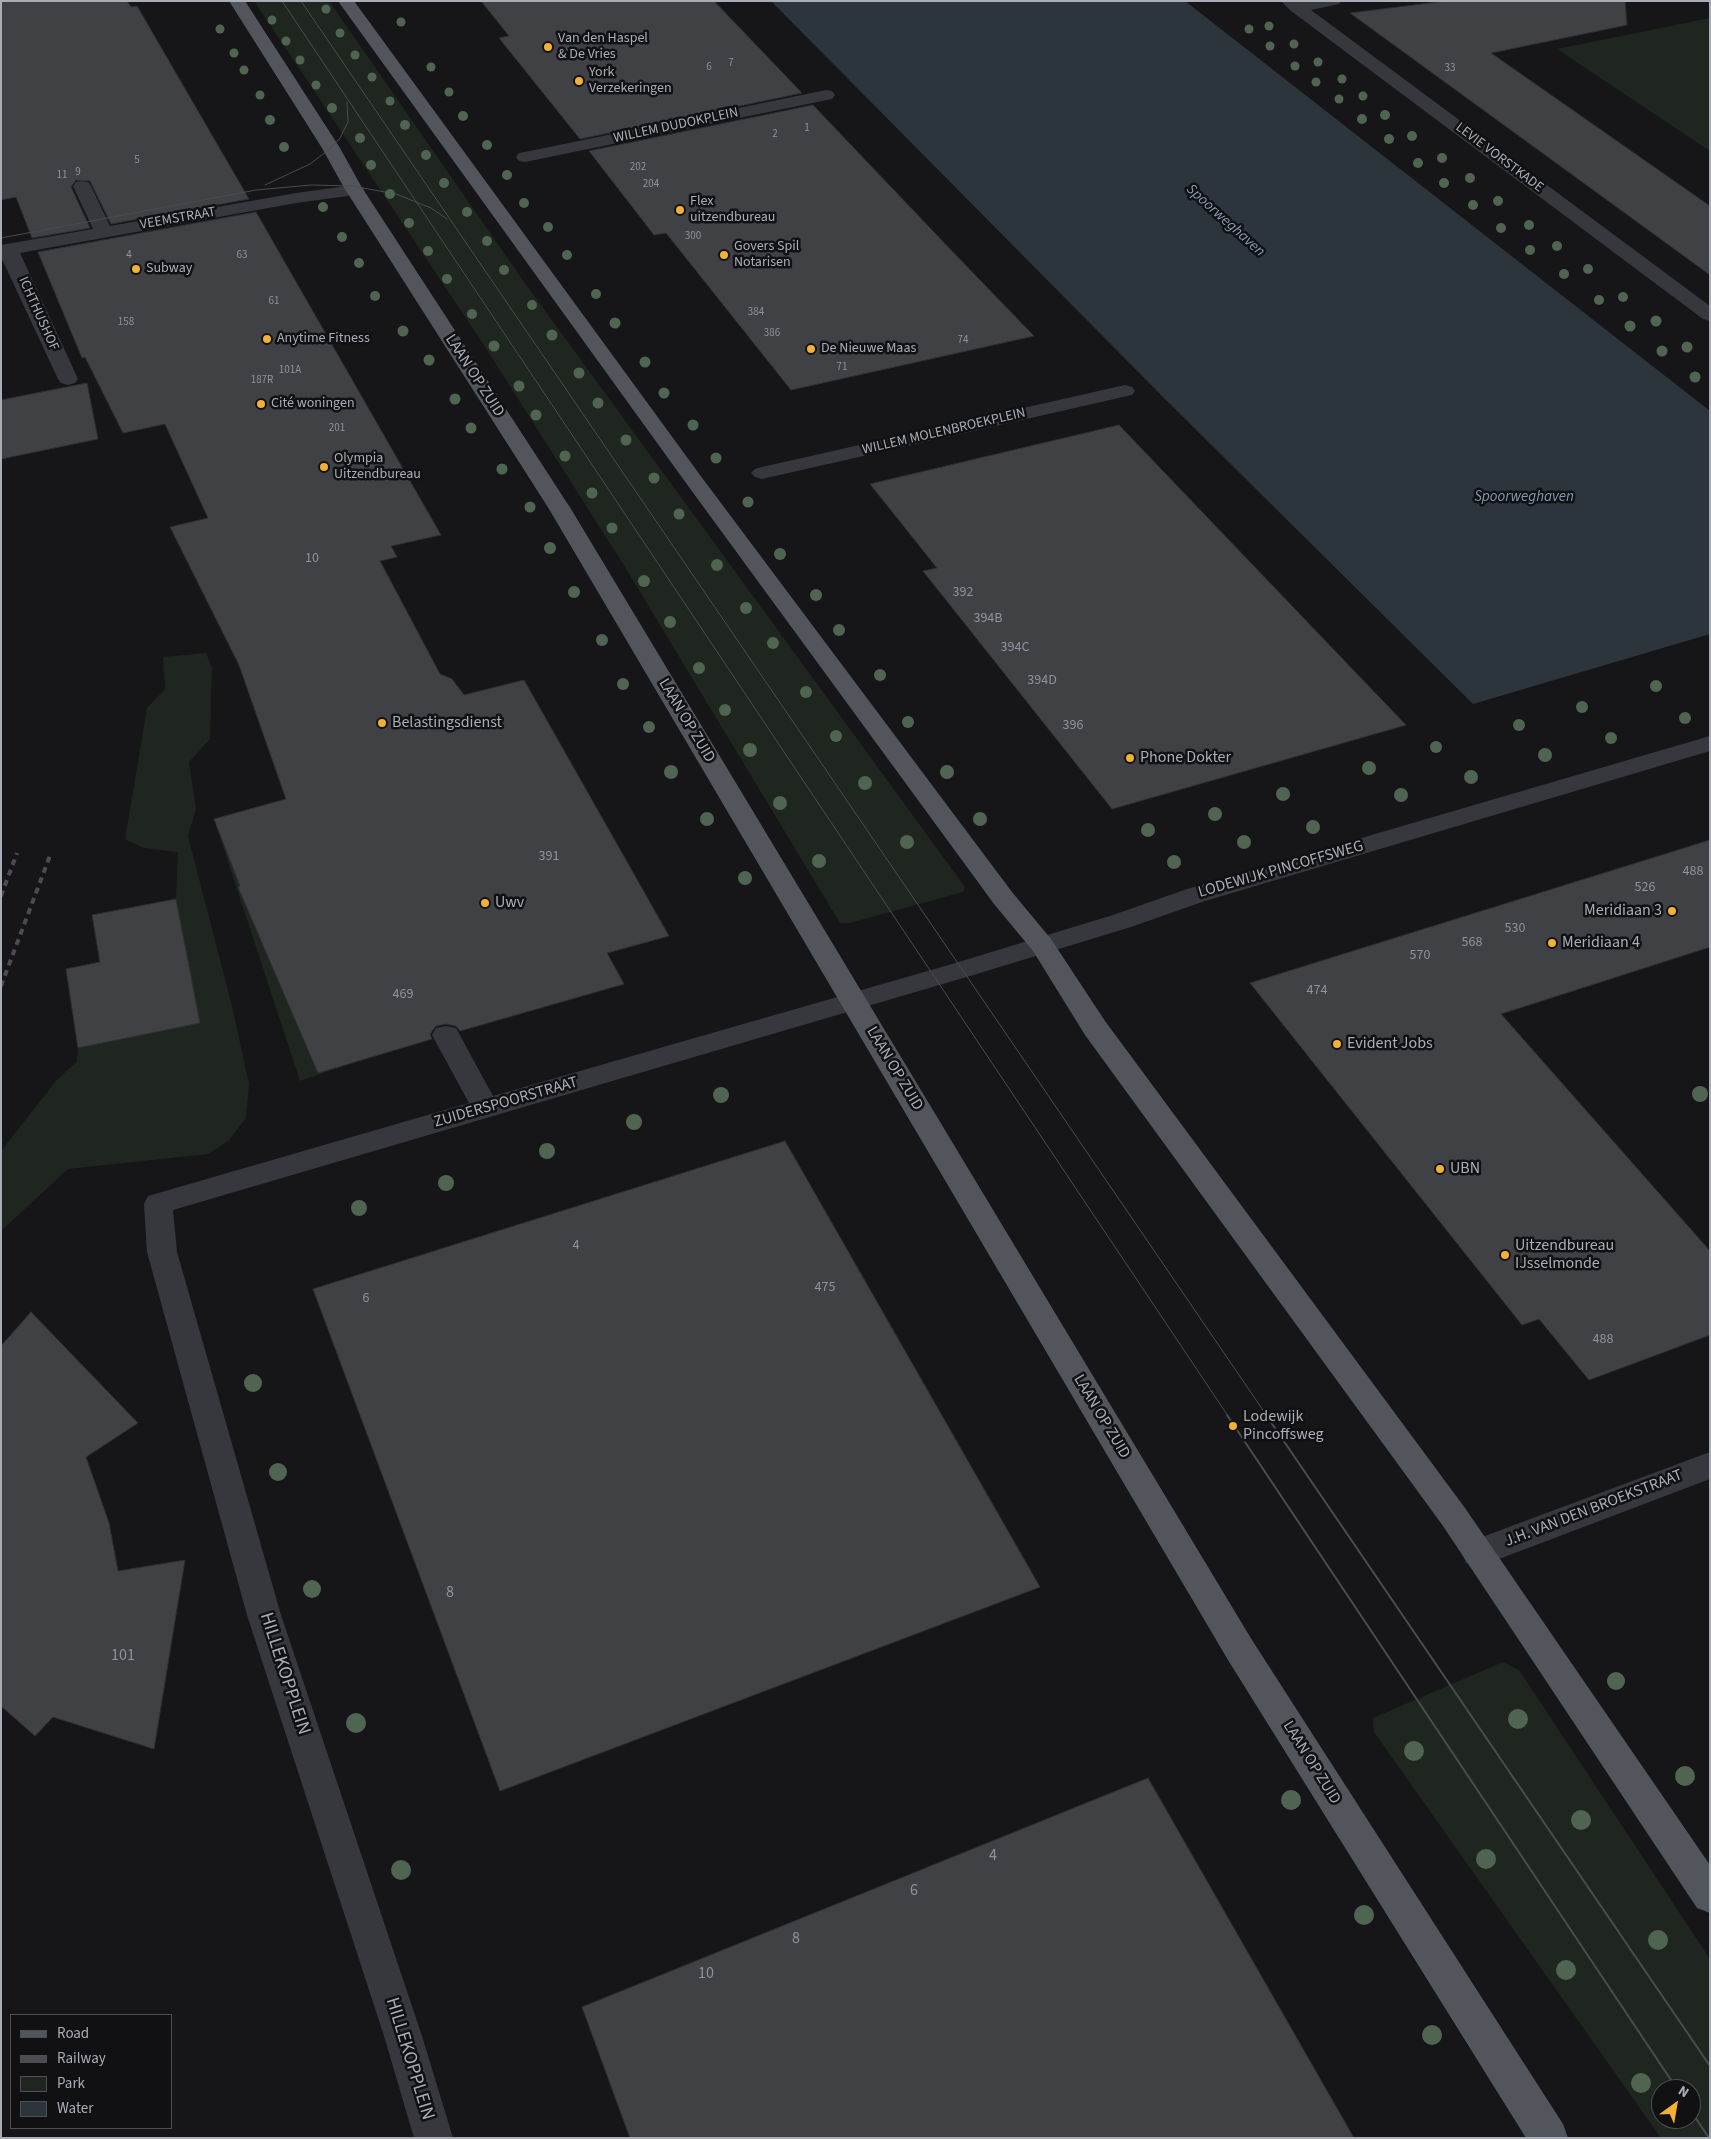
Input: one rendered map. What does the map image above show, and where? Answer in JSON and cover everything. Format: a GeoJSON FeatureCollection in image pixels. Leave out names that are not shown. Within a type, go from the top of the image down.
{"type":"FeatureCollection","features":[{"type":"Feature","properties":{"kind":"main road","name":"LAAN OP ZUID"},"geometry":{"type":"LineString","coordinates":[[237,1],[355,190],[560,509],[1240,1650],[1549,2138]]}},
{"type":"Feature","properties":{"kind":"main road"},"geometry":{"type":"LineString","coordinates":[[346,1],[692,479],[1003,898],[1042,945],[1095,1028],[1478,1553],[1710,1896]]}},
{"type":"Feature","properties":{"kind":"street"},"geometry":{"type":"LineString","coordinates":[[1293,4],[1333,1]]}},
{"type":"Feature","properties":{"kind":"street","name":"LEVIE VORSTKADE"},"geometry":{"type":"LineString","coordinates":[[1293,4],[1710,315]]}},
{"type":"Feature","properties":{"kind":"street","name":"WILLEM DUDOKPLEIN"},"geometry":{"type":"LineString","coordinates":[[526,156],[826,95]]}},
{"type":"Feature","properties":{"kind":"street"},"geometry":{"type":"LineString","coordinates":[[82,186],[104,232]]}},
{"type":"Feature","properties":{"kind":"street","name":"VEEMSTRAAT"},"geometry":{"type":"LineString","coordinates":[[5,251],[296,198],[355,190]]}},
{"type":"Feature","properties":{"kind":"street","name":"ICHTHUSHOF"},"geometry":{"type":"LineString","coordinates":[[5,251],[68,379]]}},
{"type":"Feature","properties":{"kind":"street","name":"WILLEM MOLENBROEKPLEIN"},"geometry":{"type":"LineString","coordinates":[[762,474],[1125,391]]}},
{"type":"Feature","properties":{"kind":"street","name":"LODEWIJK PINCOFFSWEG"},"geometry":{"type":"LineString","coordinates":[[853,1001],[1122,921],[1196,895],[1710,743]]}},
{"type":"Feature","properties":{"kind":"street","name":"ZUIDERSPOORSTRAAT"},"geometry":{"type":"LineString","coordinates":[[158,1204],[853,1001]]}},
{"type":"Feature","properties":{"kind":"street"},"geometry":{"type":"LineString","coordinates":[[446,1035],[485,1108]]}},
{"type":"Feature","properties":{"kind":"street","name":"HILLEKOPPLEIN"},"geometry":{"type":"LineString","coordinates":[[158,1204],[162,1252],[264,1615],[403,2036],[434,2138]]}},
{"type":"Feature","properties":{"kind":"street","name":"J.H. VAN DEN BROEKSTRAAT"},"geometry":{"type":"LineString","coordinates":[[1478,1553],[1710,1465]]}},
{"type":"Feature","properties":{"kind":"green space"},"geometry":{"type":"Polygon","coordinates":[[[254,1],[329,1],[522,279],[965,887],[963,892],[850,923],[840,923],[625,567],[480,339],[254,1]]]}},
{"type":"Feature","properties":{"kind":"green space"},"geometry":{"type":"Polygon","coordinates":[[[1710,18],[1710,151],[1557,49],[1710,18]]]}},
{"type":"Feature","properties":{"kind":"green space"},"geometry":{"type":"Polygon","coordinates":[[[206,653],[212,668],[210,739],[189,762],[196,809],[188,836],[232,1006],[249,1084],[246,1118],[229,1140],[209,1154],[68,1169],[1,1231],[1,1151],[56,1081],[77,1061],[78,1048],[200,1023],[176,899],[178,852],[144,848],[125,839],[147,708],[165,689],[163,657],[206,653]]]}},
{"type":"Feature","properties":{"kind":"green space"},"geometry":{"type":"Polygon","coordinates":[[[257,807],[356,1062],[300,1081],[214,819],[257,807]]]}},
{"type":"Feature","properties":{"kind":"green space"},"geometry":{"type":"Polygon","coordinates":[[[1503,1662],[1519,1670],[1710,1959],[1710,2138],[1661,2138],[1655,2129],[1701,2129],[1701,2079],[1651,2079],[1651,2124],[1374,1732],[1373,1718],[1503,1662]]]}},
{"type":"Feature","properties":{"kind":"water","name":"Spoorweghaven"},"geometry":{"type":"Polygon","coordinates":[[[771,1],[1185,1],[1710,411],[1710,634],[1473,704],[1164,398],[771,1]]]}},
{"type":"Feature","properties":{"kind":"building"},"geometry":{"type":"Polygon","coordinates":[[[1,1],[127,1],[131,7],[137,6],[249,199],[111,224],[90,181],[76,180],[71,187],[90,228],[32,238],[16,197],[1,200],[1,1]]]}},
{"type":"Feature","properties":{"kind":"building"},"geometry":{"type":"Polygon","coordinates":[[[481,1],[714,1],[802,93],[580,139],[499,38],[509,36],[481,1]]]}},
{"type":"Feature","properties":{"kind":"building"},"geometry":{"type":"Polygon","coordinates":[[[1446,1],[1625,1],[1627,25],[1491,53],[1710,206],[1710,275],[1350,13],[1446,1]]]}},
{"type":"Feature","properties":{"kind":"building"},"geometry":{"type":"Polygon","coordinates":[[[813,105],[1034,336],[791,390],[666,233],[654,235],[589,151],[813,105]]]}},
{"type":"Feature","properties":{"kind":"building"},"geometry":{"type":"Polygon","coordinates":[[[256,212],[441,535],[391,546],[397,557],[380,561],[440,674],[452,679],[464,695],[524,680],[669,936],[607,953],[624,984],[460,1031],[456,1026],[446,1024],[436,1026],[430,1034],[432,1039],[318,1073],[238,887],[240,886],[214,819],[286,799],[239,665],[170,527],[208,518],[165,424],[123,433],[85,357],[82,358],[38,252],[256,212]]]}},
{"type":"Feature","properties":{"kind":"building"},"geometry":{"type":"Polygon","coordinates":[[[87,383],[98,439],[1,459],[1,400],[87,383]]]}},
{"type":"Feature","properties":{"kind":"building"},"geometry":{"type":"Polygon","coordinates":[[[1119,425],[1406,725],[1112,809],[923,571],[937,568],[870,484],[1119,425]]]}},
{"type":"Feature","properties":{"kind":"building"},"geometry":{"type":"Polygon","coordinates":[[[1710,840],[1710,947],[1501,1014],[1710,1251],[1710,1335],[1589,1380],[1539,1319],[1522,1325],[1250,983],[1710,840]]]}},
{"type":"Feature","properties":{"kind":"building"},"geometry":{"type":"Polygon","coordinates":[[[176,899],[200,1023],[78,1048],[66,969],[100,962],[92,915],[176,899]]]}},
{"type":"Feature","properties":{"kind":"building"},"geometry":{"type":"Polygon","coordinates":[[[785,1141],[1040,1587],[500,1791],[313,1289],[785,1141]]]}},
{"type":"Feature","properties":{"kind":"building"},"geometry":{"type":"Polygon","coordinates":[[[31,1312],[138,1423],[86,1457],[109,1523],[118,1571],[185,1560],[154,1749],[53,1717],[35,1736],[1,1706],[1,1346],[31,1312]]]}},
{"type":"Feature","properties":{"kind":"building"},"geometry":{"type":"Polygon","coordinates":[[[1148,1778],[1354,2138],[630,2138],[582,2007],[1148,1778]]]}},
{"type":"Feature","properties":{"kind":"tram line"},"geometry":{"type":"LineString","coordinates":[[282,1],[417,202]]}},
{"type":"Feature","properties":{"kind":"tram line"},"geometry":{"type":"LineString","coordinates":[[301,1],[1267,1416]]}},
{"type":"Feature","properties":{"kind":"tram line"},"geometry":{"type":"LineString","coordinates":[[265,185],[310,164],[331,148],[340,138],[348,122],[347,102]]}},
{"type":"Feature","properties":{"kind":"tram line"},"geometry":{"type":"LineString","coordinates":[[1,238],[256,190],[311,185],[352,186],[396,194],[417,202]]}},
{"type":"Feature","properties":{"kind":"tram line"},"geometry":{"type":"LineString","coordinates":[[417,202],[431,208],[447,219]]}},
{"type":"Feature","properties":{"kind":"tram line"},"geometry":{"type":"LineString","coordinates":[[417,202],[1228,1416]]}},
{"type":"Feature","properties":{"kind":"tram line"},"geometry":{"type":"LineString","coordinates":[[1227,1415],[1670,2079]]}},
{"type":"Feature","properties":{"kind":"tram line"},"geometry":{"type":"LineString","coordinates":[[1266,1415],[1710,2066]]}},
{"type":"Feature","properties":{"kind":"tram line"},"geometry":{"type":"LineString","coordinates":[[1701,2126],[1709,2138]]}},
{"type":"Feature","properties":{"kind":"railway"},"geometry":{"type":"LineString","coordinates":[[1,896],[17,853]]}},
{"type":"Feature","properties":{"kind":"railway"},"geometry":{"type":"LineString","coordinates":[[1,986],[51,853]]}},
{"type":"Feature","properties":{"kind":"place","name":"Van den Haspel & De Vries"},"geometry":{"type":"Point","coordinates":[548,47]}},
{"type":"Feature","properties":{"kind":"place","name":"York Verzekeringen"},"geometry":{"type":"Point","coordinates":[579,81]}},
{"type":"Feature","properties":{"kind":"place","name":"Flex uitzendbureau"},"geometry":{"type":"Point","coordinates":[680,210]}},
{"type":"Feature","properties":{"kind":"place","name":"Govers Spil Notarisen"},"geometry":{"type":"Point","coordinates":[724,255]}},
{"type":"Feature","properties":{"kind":"place","name":"Subway"},"geometry":{"type":"Point","coordinates":[136,269]}},
{"type":"Feature","properties":{"kind":"place","name":"Anytime Fitness"},"geometry":{"type":"Point","coordinates":[267,339]}},
{"type":"Feature","properties":{"kind":"place","name":"De Nieuwe Maas"},"geometry":{"type":"Point","coordinates":[811,349]}},
{"type":"Feature","properties":{"kind":"place","name":"Cité woningen"},"geometry":{"type":"Point","coordinates":[261,404]}},
{"type":"Feature","properties":{"kind":"place","name":"Olympia Uitzendbureau"},"geometry":{"type":"Point","coordinates":[324,467]}},
{"type":"Feature","properties":{"kind":"place","name":"Belastingsdienst"},"geometry":{"type":"Point","coordinates":[382,723]}},
{"type":"Feature","properties":{"kind":"place","name":"Phone Dokter"},"geometry":{"type":"Point","coordinates":[1130,758]}},
{"type":"Feature","properties":{"kind":"place","name":"Uwv"},"geometry":{"type":"Point","coordinates":[485,903]}},
{"type":"Feature","properties":{"kind":"place","name":"Meridiaan 3"},"geometry":{"type":"Point","coordinates":[1672,911]}},
{"type":"Feature","properties":{"kind":"place","name":"Meridiaan 4"},"geometry":{"type":"Point","coordinates":[1552,943]}},
{"type":"Feature","properties":{"kind":"place","name":"Evident Jobs"},"geometry":{"type":"Point","coordinates":[1337,1044]}},
{"type":"Feature","properties":{"kind":"place","name":"UBN"},"geometry":{"type":"Point","coordinates":[1440,1169]}},
{"type":"Feature","properties":{"kind":"place","name":"Uitzendbureau IJsselmonde"},"geometry":{"type":"Point","coordinates":[1505,1255]}},
{"type":"Feature","properties":{"kind":"place","name":"Lodewijk Pincoffsweg"},"geometry":{"type":"Point","coordinates":[1233,1426]}}]}
